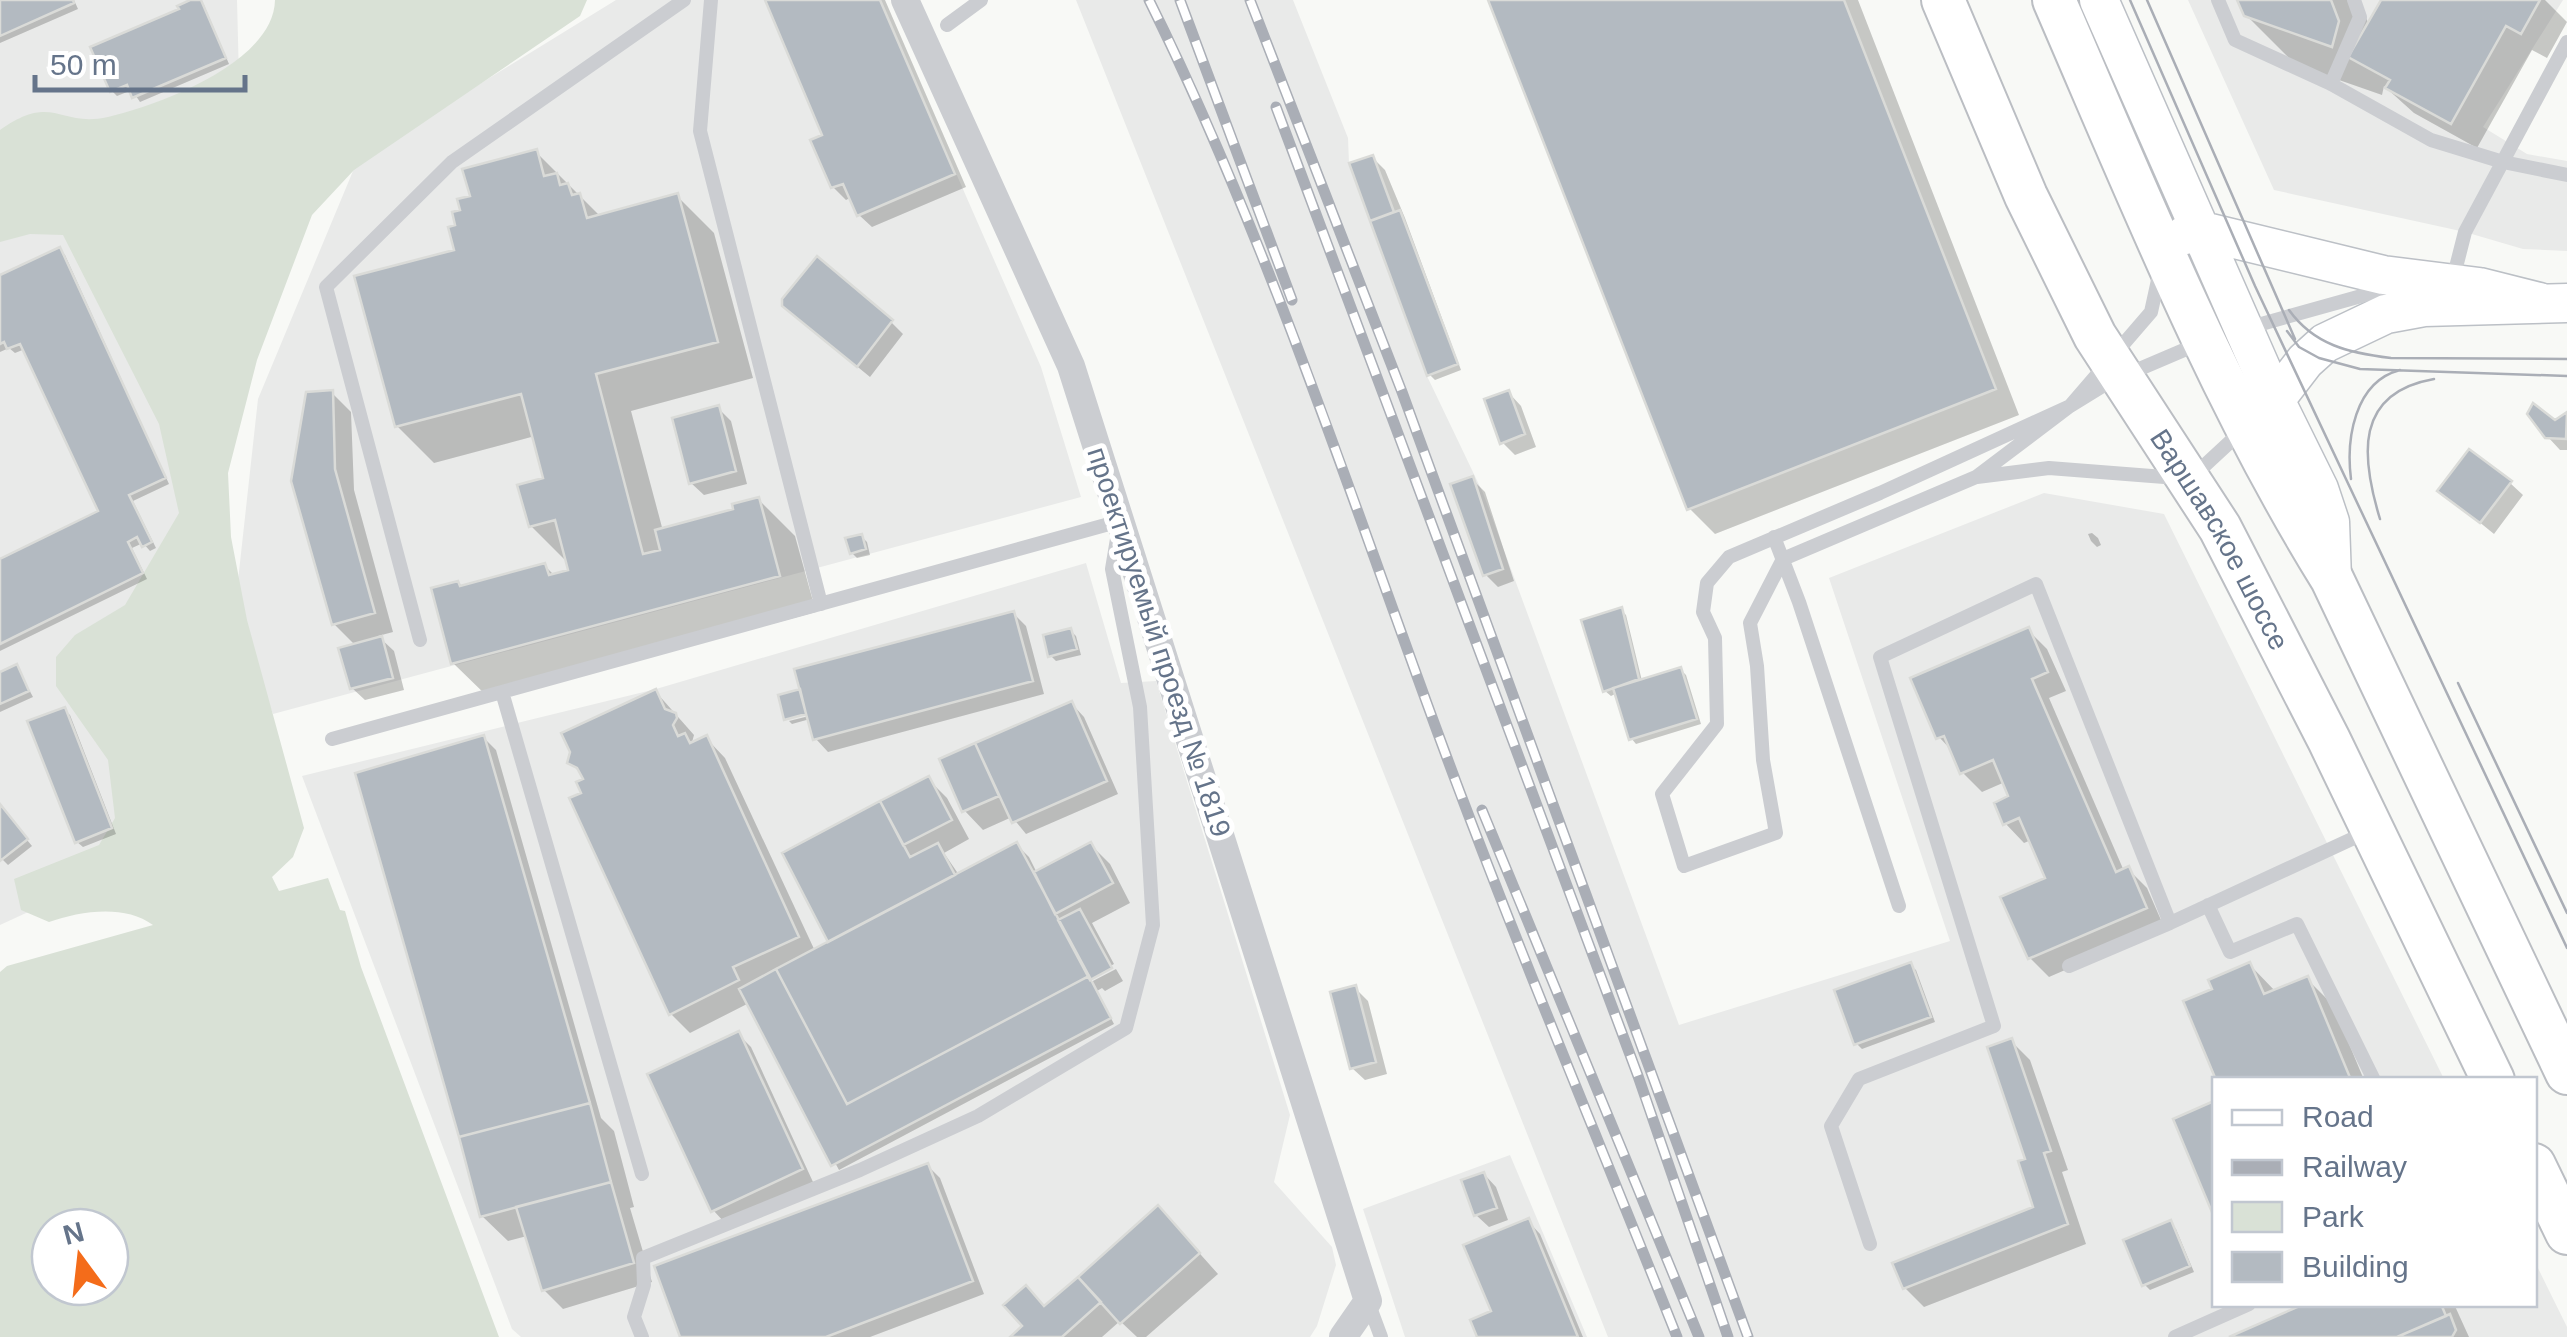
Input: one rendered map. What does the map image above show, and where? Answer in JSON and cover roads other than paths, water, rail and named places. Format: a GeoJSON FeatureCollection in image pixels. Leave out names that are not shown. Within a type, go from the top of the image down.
{"type":"FeatureCollection","features":[{"type":"Feature","properties":{"kind":"main road","name":"Варшавское шоссе"},"geometry":{"type":"LineString","coordinates":[[1943,0],[2026,196],[2095,336],[2220,528],[2373,830],[2492,1077]]}},
{"type":"Feature","properties":{"kind":"main road"},"geometry":{"type":"LineString","coordinates":[[2054,0],[2158,240],[2226,335],[2261,413],[2287,507],[2332,579],[2567,1073]]}},
{"type":"Feature","properties":{"kind":"main road"},"geometry":{"type":"LineString","coordinates":[[2537,1176],[2567,1233]]}},
{"type":"Feature","properties":{"kind":"street","name":"проектируемый проезд № 1819"},"geometry":{"type":"LineString","coordinates":[[905,0],[1071,366],[1368,1301]]}},
{"type":"Feature","properties":{"kind":"street"},"geometry":{"type":"LineString","coordinates":[[2099,0],[2202,231],[2226,335]]}},
{"type":"Feature","properties":{"kind":"street"},"geometry":{"type":"LineString","coordinates":[[2158,240],[2202,231],[2383,275],[2479,287],[2553,302]]}},
{"type":"Feature","properties":{"kind":"street"},"geometry":{"type":"LineString","coordinates":[[2261,413],[2305,361],[2326,343],[2386,314],[2424,307],[2553,302]]}},
{"type":"Feature","properties":{"kind":"street"},"geometry":{"type":"LineString","coordinates":[[1344,1337],[1368,1301]]}},
{"type":"Feature","properties":{"kind":"lane"},"geometry":{"type":"LineString","coordinates":[[420,640],[326,287],[452,162],[684,0]]}},
{"type":"Feature","properties":{"kind":"lane"},"geometry":{"type":"LineString","coordinates":[[712,0],[700,131],[821,604]]}},
{"type":"Feature","properties":{"kind":"lane"},"geometry":{"type":"LineString","coordinates":[[947,25],[981,0]]}},
{"type":"Feature","properties":{"kind":"lane"},"geometry":{"type":"LineString","coordinates":[[2218,0],[2235,40],[2331,84],[2431,140],[2503,162],[2567,175]]}},
{"type":"Feature","properties":{"kind":"lane"},"geometry":{"type":"LineString","coordinates":[[2354,0],[2360,17]]}},
{"type":"Feature","properties":{"kind":"lane"},"geometry":{"type":"LineString","coordinates":[[2331,84],[2370,0]]}},
{"type":"Feature","properties":{"kind":"lane"},"geometry":{"type":"LineString","coordinates":[[2117,368],[2226,335],[2438,282],[2567,42]]}},
{"type":"Feature","properties":{"kind":"lane"},"geometry":{"type":"LineString","coordinates":[[2070,406],[1880,493],[1729,556],[1707,583],[1703,612],[1715,638],[1718,724],[1662,794],[1684,866],[1776,833],[1750,623],[1783,559],[1976,477],[2070,406],[2117,368],[2151,312],[2160,275],[2158,240]]}},
{"type":"Feature","properties":{"kind":"lane"},"geometry":{"type":"LineString","coordinates":[[1976,477],[2049,468],[2190,480],[2261,413]]}},
{"type":"Feature","properties":{"kind":"lane"},"geometry":{"type":"LineString","coordinates":[[332,739],[1120,520],[1112,569],[1140,706],[1153,925],[1126,1028],[978,1116],[860,1170],[643,1258],[644,1285],[634,1318],[642,1337]]}},
{"type":"Feature","properties":{"kind":"lane"},"geometry":{"type":"LineString","coordinates":[[1774,537],[1899,906]]}},
{"type":"Feature","properties":{"kind":"lane"},"geometry":{"type":"LineString","coordinates":[[1870,1244],[1830,1126],[1859,1079],[1994,1026],[1880,658],[2036,584],[2170,923]]}},
{"type":"Feature","properties":{"kind":"lane"},"geometry":{"type":"LineString","coordinates":[[502,692],[642,1174]]}},
{"type":"Feature","properties":{"kind":"lane"},"geometry":{"type":"LineString","coordinates":[[2069,966],[2373,830]]}},
{"type":"Feature","properties":{"kind":"lane"},"geometry":{"type":"LineString","coordinates":[[2208,905],[2230,952],[2298,924],[2373,1077]]}},
{"type":"Feature","properties":{"kind":"lane"},"geometry":{"type":"LineString","coordinates":[[1368,1301],[1381,1337]]}},
{"type":"Feature","properties":{"kind":"lane"},"geometry":{"type":"LineString","coordinates":[[2175,1337],[2242,1307]]}},
{"type":"Feature","properties":{"kind":"tram line"},"geometry":{"type":"LineString","coordinates":[[2130,0],[2255,286],[2567,948]]}},
{"type":"Feature","properties":{"kind":"tram line"},"geometry":{"type":"LineString","coordinates":[[2147,0],[2295,339]]}},
{"type":"Feature","properties":{"kind":"tram line"},"geometry":{"type":"LineString","coordinates":[[2289,310],[2321,339],[2376,356],[2567,359]]}},
{"type":"Feature","properties":{"kind":"tram line"},"geometry":{"type":"LineString","coordinates":[[2287,331],[2299,347],[2319,358],[2360,369],[2567,376]]}},
{"type":"Feature","properties":{"kind":"tram line"},"geometry":{"type":"LineString","coordinates":[[2351,479],[2350,447],[2356,414],[2372,387],[2400,370]]}},
{"type":"Feature","properties":{"kind":"tram line"},"geometry":{"type":"LineString","coordinates":[[2380,519],[2369,473],[2370,431],[2389,398],[2408,386],[2434,379]]}},
{"type":"Feature","properties":{"kind":"tram line"},"geometry":{"type":"LineString","coordinates":[[2458,683],[2567,913]]}},
{"type":"Feature","properties":{"kind":"railway"},"geometry":{"type":"LineString","coordinates":[[1149,0],[1268,272],[1468,814],[1677,1337]]}},
{"type":"Feature","properties":{"kind":"railway"},"geometry":{"type":"LineString","coordinates":[[1180,0],[1292,300]]}},
{"type":"Feature","properties":{"kind":"railway"},"geometry":{"type":"LineString","coordinates":[[1250,0],[1402,392],[1748,1337]]}},
{"type":"Feature","properties":{"kind":"railway"},"geometry":{"type":"LineString","coordinates":[[1276,107],[1638,1076],[1728,1337]]}},
{"type":"Feature","properties":{"kind":"railway"},"geometry":{"type":"LineString","coordinates":[[1482,810],[1699,1337]]}}]}
